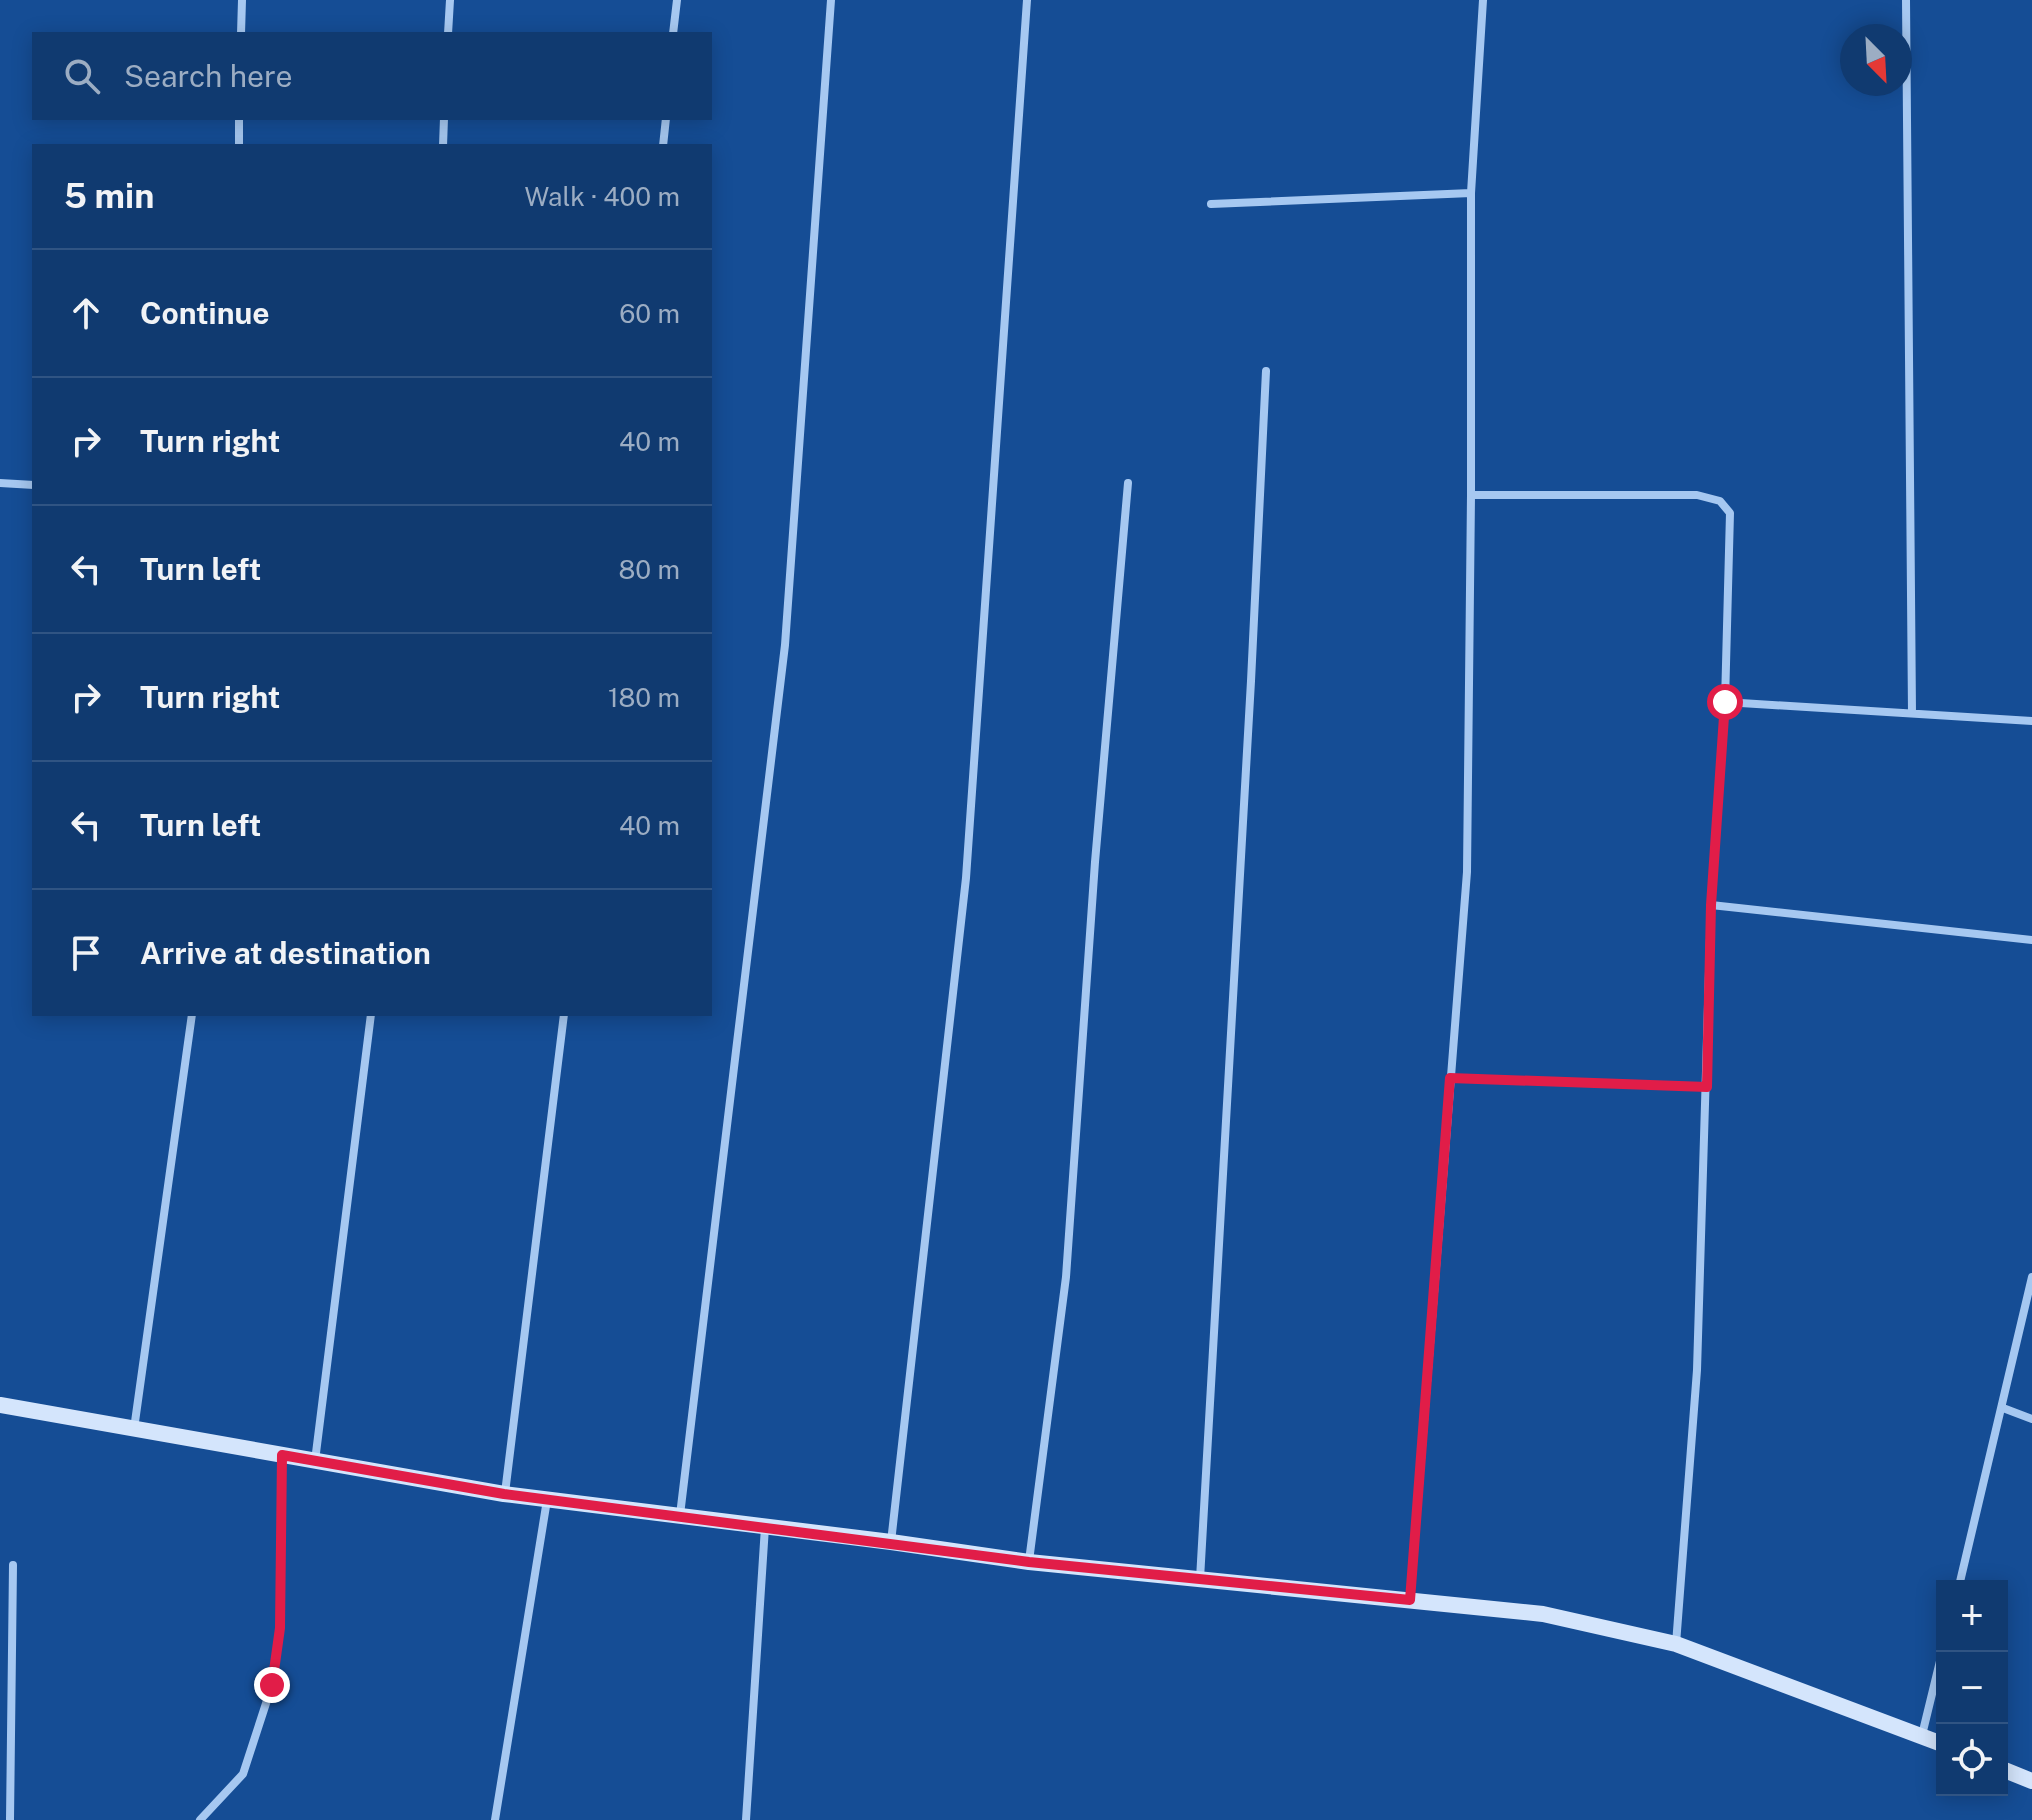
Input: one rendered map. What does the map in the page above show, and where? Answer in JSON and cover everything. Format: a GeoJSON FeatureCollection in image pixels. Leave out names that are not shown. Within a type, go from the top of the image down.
{"type":"FeatureCollection","features":[{"type":"Feature","properties":{"kind":"street"},"geometry":{"type":"LineString","coordinates":[[241,32],[242,0]]}},
{"type":"Feature","properties":{"kind":"street"},"geometry":{"type":"LineString","coordinates":[[448,32],[450,0]]}},
{"type":"Feature","properties":{"kind":"street"},"geometry":{"type":"LineString","coordinates":[[673,32],[677,0]]}},
{"type":"Feature","properties":{"kind":"street"},"geometry":{"type":"LineString","coordinates":[[680,1516],[785,645],[831,0]]}},
{"type":"Feature","properties":{"kind":"street"},"geometry":{"type":"LineString","coordinates":[[891,1542],[966,878],[1027,0]]}},
{"type":"Feature","properties":{"kind":"street"},"geometry":{"type":"LineString","coordinates":[[1410,1600],[1467,872],[1471,193],[1483,0]]}},
{"type":"Feature","properties":{"kind":"street"},"geometry":{"type":"LineString","coordinates":[[1906,0],[1912,713]]}},
{"type":"Feature","properties":{"kind":"street"},"geometry":{"type":"LineString","coordinates":[[239,120],[239,144]]}},
{"type":"Feature","properties":{"kind":"street"},"geometry":{"type":"LineString","coordinates":[[443,144],[444,120]]}},
{"type":"Feature","properties":{"kind":"street"},"geometry":{"type":"LineString","coordinates":[[663,144],[666,120]]}},
{"type":"Feature","properties":{"kind":"street"},"geometry":{"type":"LineString","coordinates":[[1211,204],[1471,193]]}},
{"type":"Feature","properties":{"kind":"street"},"geometry":{"type":"LineString","coordinates":[[1200,1580],[1266,371]]}},
{"type":"Feature","properties":{"kind":"street"},"geometry":{"type":"LineString","coordinates":[[0,483],[32,485]]}},
{"type":"Feature","properties":{"kind":"street"},"geometry":{"type":"LineString","coordinates":[[1029,1562],[1066,1277],[1094,878],[1128,483]]}},
{"type":"Feature","properties":{"kind":"street"},"geometry":{"type":"LineString","coordinates":[[1471,495],[1697,495],[1714,498],[1725,505],[1730,513],[1725,702],[1711,905],[1697,1370],[1676,1644]]}},
{"type":"Feature","properties":{"kind":"street"},"geometry":{"type":"LineString","coordinates":[[1725,702],[2032,721]]}},
{"type":"Feature","properties":{"kind":"street"},"geometry":{"type":"LineString","coordinates":[[1711,905],[2032,940]]}},
{"type":"Feature","properties":{"kind":"street"},"geometry":{"type":"LineString","coordinates":[[134,1429],[192,1016]]}},
{"type":"Feature","properties":{"kind":"street"},"geometry":{"type":"LineString","coordinates":[[315,1461],[371,1016]]}},
{"type":"Feature","properties":{"kind":"street"},"geometry":{"type":"LineString","coordinates":[[504,1494],[564,1016]]}},
{"type":"Feature","properties":{"kind":"street"},"geometry":{"type":"LineString","coordinates":[[1450,1078],[1707,1087]]}},
{"type":"Feature","properties":{"kind":"street"},"geometry":{"type":"LineString","coordinates":[[1960,1580],[2032,1277]]}},
{"type":"Feature","properties":{"kind":"street"},"geometry":{"type":"LineString","coordinates":[[0,1405],[504,1494],[1029,1562],[1543,1614],[1676,1644],[1936,1741]]}},
{"type":"Feature","properties":{"kind":"street"},"geometry":{"type":"LineString","coordinates":[[2003,1408],[2032,1419]]}},
{"type":"Feature","properties":{"kind":"street"},"geometry":{"type":"LineString","coordinates":[[200,1820],[243,1774],[272,1685],[280,1628],[282,1455]]}},
{"type":"Feature","properties":{"kind":"street"},"geometry":{"type":"LineString","coordinates":[[495,1820],[547,1499]]}},
{"type":"Feature","properties":{"kind":"street"},"geometry":{"type":"LineString","coordinates":[[746,1820],[765,1526]]}},
{"type":"Feature","properties":{"kind":"street"},"geometry":{"type":"LineString","coordinates":[[10,1820],[13,1565]]}},
{"type":"Feature","properties":{"kind":"street"},"geometry":{"type":"LineString","coordinates":[[1922,1735],[1936,1678]]}},
{"type":"Feature","properties":{"kind":"street"},"geometry":{"type":"LineString","coordinates":[[2008,1771],[2032,1781]]}},
{"type":"Feature","properties":{"kind":"route"},"geometry":{"type":"LineString","coordinates":[[272,1685],[280,1628],[282,1455],[504,1494],[1029,1562],[1410,1600],[1450,1078],[1707,1087],[1711,905],[1725,702]]}}]}
